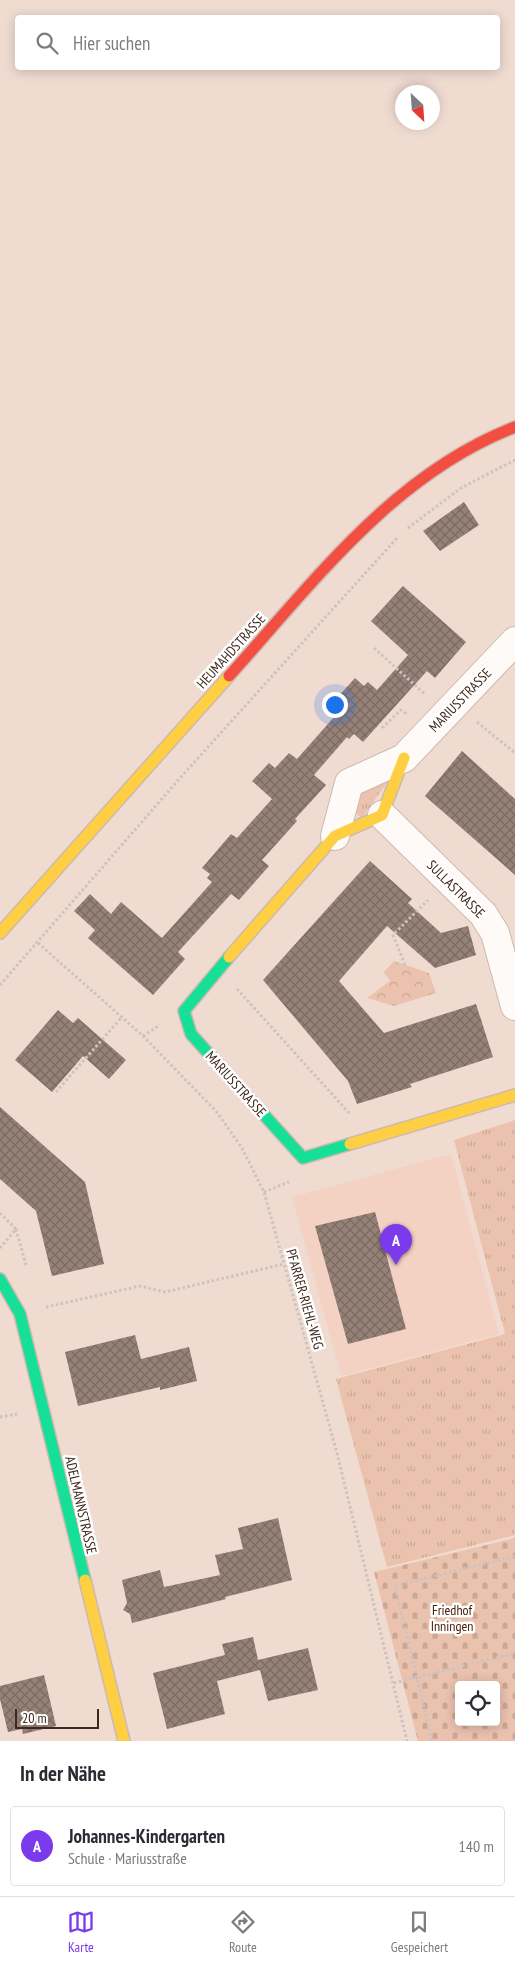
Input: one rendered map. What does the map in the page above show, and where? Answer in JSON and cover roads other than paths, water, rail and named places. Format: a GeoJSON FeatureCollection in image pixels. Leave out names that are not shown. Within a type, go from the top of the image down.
{"type":"FeatureCollection","features":[{"type":"Feature","properties":{"kind":"street","name":"HEUMAHDSTRASSE"},"geometry":{"type":"LineString","coordinates":[[0,933],[356,534],[402,492],[455,454],[515,427]]}},
{"type":"Feature","properties":{"kind":"street","name":"MARIUSSTRASSE"},"geometry":{"type":"LineString","coordinates":[[335,836],[349,783],[404,758],[515,642]]}},
{"type":"Feature","properties":{"kind":"street","name":"MARIUSSTRASSE"},"geometry":{"type":"LineString","coordinates":[[404,758],[382,815],[335,836],[218,969],[184,1011],[191,1034],[303,1158],[515,1095]]}},
{"type":"Feature","properties":{"kind":"street","name":"SULLASTRASSE"},"geometry":{"type":"LineString","coordinates":[[382,815],[483,914],[495,933],[515,1006]]}},
{"type":"Feature","properties":{"kind":"street","name":"ADELMANNSTRASSE"},"geometry":{"type":"LineString","coordinates":[[0,1280],[20,1314],[124,1741]]}},
{"type":"Feature","properties":{"kind":"place","name":"Johannes-Kindergarten"},"geometry":{"type":"Point","coordinates":[396,1265]}},
{"type":"Feature","properties":{"kind":"park label","name":"Friedhof Inningen"},"geometry":{"type":"Point","coordinates":[452,1618]}}]}
